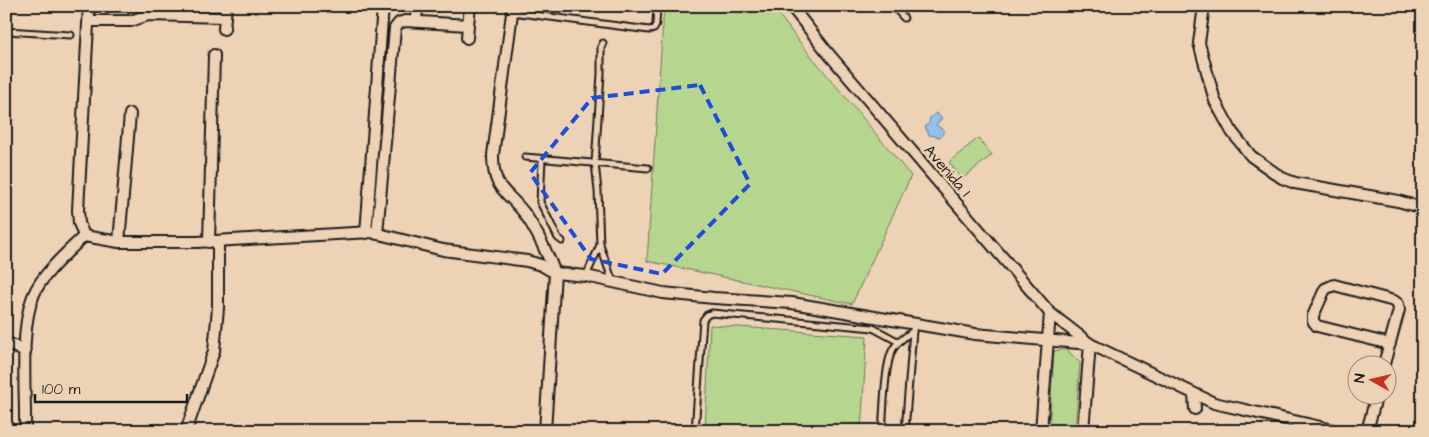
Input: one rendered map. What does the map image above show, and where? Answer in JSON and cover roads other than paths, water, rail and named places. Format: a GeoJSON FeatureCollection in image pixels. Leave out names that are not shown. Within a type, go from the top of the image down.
{"type":"FeatureCollection","features":[{"type":"Feature","properties":{"kind":"street"},"geometry":{"type":"LineString","coordinates":[[84,236],[78,216],[89,6]]}},
{"type":"Feature","properties":{"kind":"street"},"geometry":{"type":"LineString","coordinates":[[139,6],[139,18]]}},
{"type":"Feature","properties":{"kind":"street"},"geometry":{"type":"LineString","coordinates":[[372,233],[383,6]]}},
{"type":"Feature","properties":{"kind":"street"},"geometry":{"type":"LineString","coordinates":[[416,21],[417,6]]}},
{"type":"Feature","properties":{"kind":"street"},"geometry":{"type":"LineString","coordinates":[[467,38],[470,6]]}},
{"type":"Feature","properties":{"kind":"street","name":"Avenida 1"},"geometry":{"type":"LineString","coordinates":[[791,6],[828,53],[1050,313],[1090,344]]}},
{"type":"Feature","properties":{"kind":"street"},"geometry":{"type":"LineString","coordinates":[[1204,6],[1199,42],[1215,101],[1232,132],[1251,156],[1282,178],[1295,183],[1398,201],[1423,208]]}},
{"type":"Feature","properties":{"kind":"street"},"geometry":{"type":"LineString","coordinates":[[513,9],[493,155],[493,170],[496,182],[532,224],[555,273],[545,431]]}},
{"type":"Feature","properties":{"kind":"street"},"geometry":{"type":"LineString","coordinates":[[89,21],[119,22],[131,21],[148,15],[225,11],[224,30]]}},
{"type":"Feature","properties":{"kind":"street"},"geometry":{"type":"LineString","coordinates":[[372,233],[395,28],[398,24],[416,21],[468,25]]}},
{"type":"Feature","properties":{"kind":"street"},"geometry":{"type":"LineString","coordinates":[[186,431],[214,350],[218,308],[214,241],[214,54]]}},
{"type":"Feature","properties":{"kind":"street"},"geometry":{"type":"LineString","coordinates":[[119,242],[130,114]]}},
{"type":"Feature","properties":{"kind":"street"},"geometry":{"type":"LineString","coordinates":[[84,236],[119,242],[214,241],[372,233],[443,250],[528,261],[541,265],[555,273],[586,276],[672,294],[792,303],[914,327],[1090,344],[1214,403],[1338,431]]}},
{"type":"Feature","properties":{"kind":"street"},"geometry":{"type":"LineString","coordinates":[[25,431],[26,326],[34,293],[55,263],[84,236]]}},
{"type":"Feature","properties":{"kind":"street"},"geometry":{"type":"LineString","coordinates":[[1387,354],[1390,344],[1400,310],[1398,304],[1394,300],[1334,285],[1325,289],[1313,316],[1313,321],[1317,326],[1390,344]]}},
{"type":"Feature","properties":{"kind":"street"},"geometry":{"type":"LineString","coordinates":[[1041,431],[1050,313]]}},
{"type":"Feature","properties":{"kind":"street"},"geometry":{"type":"LineString","coordinates":[[6,342],[25,352]]}},
{"type":"Feature","properties":{"kind":"street"},"geometry":{"type":"LineString","coordinates":[[1083,431],[1090,344]]}},
{"type":"Feature","properties":{"kind":"street"},"geometry":{"type":"LineString","coordinates":[[1194,394],[1195,409]]}},
{"type":"Feature","properties":{"kind":"street"},"geometry":{"type":"LineString","coordinates":[[1366,431],[1374,404]]}},
{"type":"Feature","properties":{"kind":"lane"},"geometry":{"type":"LineString","coordinates":[[513,9],[649,30],[654,29],[656,24],[657,6]]}},
{"type":"Feature","properties":{"kind":"lane"},"geometry":{"type":"LineString","coordinates":[[893,6],[904,18]]}},
{"type":"Feature","properties":{"kind":"lane"},"geometry":{"type":"LineString","coordinates":[[6,31],[71,35]]}},
{"type":"Feature","properties":{"kind":"lane"},"geometry":{"type":"LineString","coordinates":[[603,43],[601,47],[601,74],[594,163],[598,191],[600,245],[613,282]]}},
{"type":"Feature","properties":{"kind":"lane"},"geometry":{"type":"LineString","coordinates":[[525,157],[648,168]]}},
{"type":"Feature","properties":{"kind":"lane"},"geometry":{"type":"LineString","coordinates":[[542,159],[540,202],[558,238],[562,241]]}},
{"type":"Feature","properties":{"kind":"lane"},"geometry":{"type":"LineString","coordinates":[[586,276],[600,245]]}},
{"type":"Feature","properties":{"kind":"lane"},"geometry":{"type":"LineString","coordinates":[[695,431],[703,320],[707,315],[712,313],[873,328],[899,342]]}},
{"type":"Feature","properties":{"kind":"lane"},"geometry":{"type":"LineString","coordinates":[[882,431],[887,367],[893,350],[914,327]]}},
{"type":"Feature","properties":{"kind":"lane"},"geometry":{"type":"LineString","coordinates":[[905,431],[914,327]]}},
{"type":"Feature","properties":{"kind":"water"},"geometry":{"type":"Polygon","coordinates":[[[936,113],[942,118],[936,125],[945,131],[940,137],[929,135],[925,127],[929,123],[930,118],[936,113]]]}}]}
